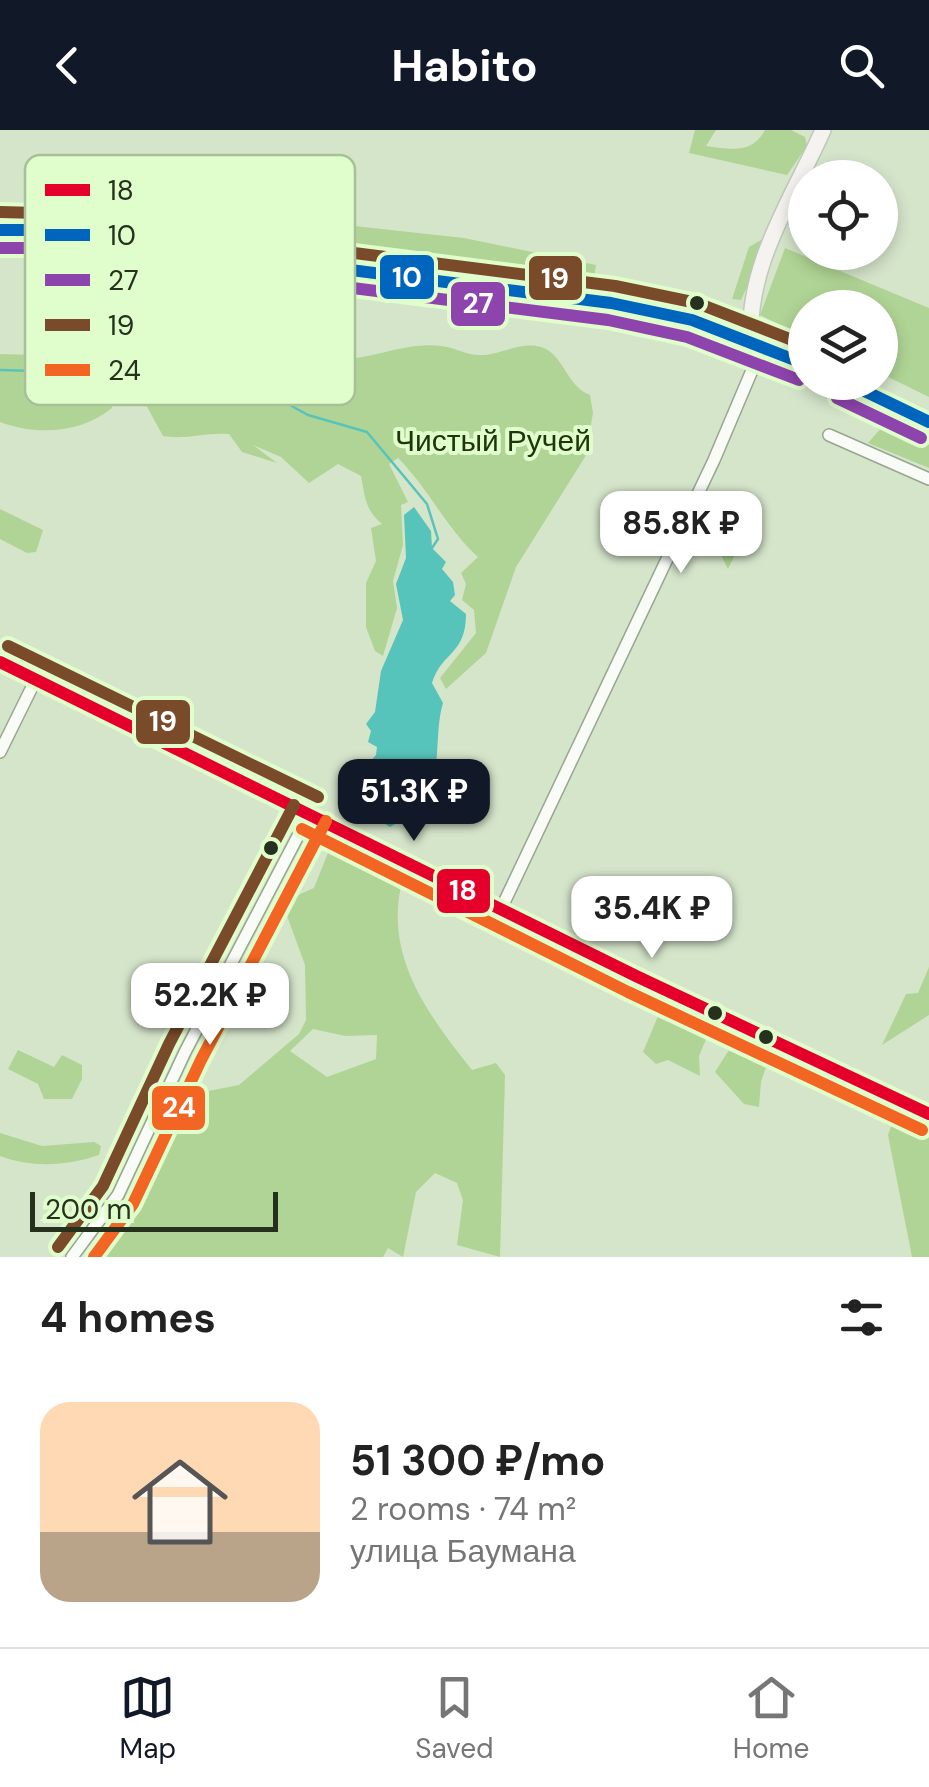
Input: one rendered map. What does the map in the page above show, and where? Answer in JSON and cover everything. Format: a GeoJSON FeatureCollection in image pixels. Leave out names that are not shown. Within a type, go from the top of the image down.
{"type":"FeatureCollection","features":[{"type":"Feature","properties":{"kind":"main road"},"geometry":{"type":"LineString","coordinates":[[751,342],[751,294],[791,193],[823,130]]}},
{"type":"Feature","properties":{"kind":"main road"},"geometry":{"type":"LineString","coordinates":[[0,230],[25,235]]}},
{"type":"Feature","properties":{"kind":"main road"},"geometry":{"type":"LineString","coordinates":[[0,244],[25,239]]}},
{"type":"Feature","properties":{"kind":"main road"},"geometry":{"type":"LineString","coordinates":[[355,272],[611,302],[692,320],[788,357]]}},
{"type":"Feature","properties":{"kind":"main road"},"geometry":{"type":"LineString","coordinates":[[883,400],[929,422]]}},
{"type":"Feature","properties":{"kind":"street"},"geometry":{"type":"LineString","coordinates":[[500,909],[714,460],[753,368],[751,342]]}},
{"type":"Feature","properties":{"kind":"street"},"geometry":{"type":"LineString","coordinates":[[830,435],[929,479]]}},
{"type":"Feature","properties":{"kind":"street"},"geometry":{"type":"LineString","coordinates":[[0,662],[500,909],[929,1114]]}},
{"type":"Feature","properties":{"kind":"street"},"geometry":{"type":"LineString","coordinates":[[0,752],[36,679]]}},
{"type":"Feature","properties":{"kind":"street"},"geometry":{"type":"LineString","coordinates":[[72,1257],[118,1195],[230,963],[310,813]]}},
{"type":"Feature","properties":{"kind":"green space"},"geometry":{"type":"Polygon","coordinates":[[[695,130],[716,130],[706,146],[747,147],[765,130],[791,130],[805,137],[807,146],[797,160],[788,160],[787,175],[689,153],[695,130]]]}},
{"type":"Feature","properties":{"kind":"green space"},"geometry":{"type":"Polygon","coordinates":[[[355,226],[464,238],[596,265],[594,278],[508,272],[480,264],[355,252],[355,226]]]}},
{"type":"Feature","properties":{"kind":"green space"},"geometry":{"type":"Polygon","coordinates":[[[761,240],[764,249],[741,300],[732,299],[749,247],[761,240]]]}},
{"type":"Feature","properties":{"kind":"green space"},"geometry":{"type":"Polygon","coordinates":[[[785,248],[788,270],[838,270],[886,290],[788,290],[788,329],[760,315],[785,248]]]}},
{"type":"Feature","properties":{"kind":"green space"},"geometry":{"type":"Polygon","coordinates":[[[898,295],[929,308],[929,397],[898,382],[898,295]]]}},
{"type":"Feature","properties":{"kind":"green space","name":"Чистый Ручей"},"geometry":{"type":"Polygon","coordinates":[[[430,345],[479,355],[525,346],[541,347],[555,356],[575,385],[590,395],[593,413],[585,457],[516,567],[486,653],[446,689],[440,678],[476,633],[474,610],[462,600],[466,584],[461,573],[478,557],[398,458],[389,464],[408,502],[401,505],[403,545],[393,581],[397,608],[383,656],[375,651],[366,627],[366,583],[376,561],[371,528],[382,524],[369,508],[361,476],[338,464],[309,483],[281,457],[253,445],[277,463],[242,452],[229,434],[163,436],[146,405],[355,405],[355,357],[430,345]]]}},
{"type":"Feature","properties":{"kind":"green space"},"geometry":{"type":"Polygon","coordinates":[[[0,354],[25,355],[25,405],[112,408],[87,423],[59,430],[29,429],[0,422],[0,354]]]}},
{"type":"Feature","properties":{"kind":"green space"},"geometry":{"type":"Polygon","coordinates":[[[883,426],[929,444],[929,468],[868,443],[883,426]]]}},
{"type":"Feature","properties":{"kind":"green space"},"geometry":{"type":"Polygon","coordinates":[[[0,509],[43,530],[36,552],[27,553],[0,539],[0,509]]]}},
{"type":"Feature","properties":{"kind":"green space"},"geometry":{"type":"Polygon","coordinates":[[[721,513],[748,528],[728,569],[711,535],[721,513]]]}},
{"type":"Feature","properties":{"kind":"green space"},"geometry":{"type":"Polygon","coordinates":[[[331,845],[403,878],[399,932],[413,981],[439,1027],[472,1070],[496,1063],[505,1075],[500,1257],[457,1245],[463,1200],[457,1183],[435,1173],[416,1192],[403,1257],[388,1248],[383,1257],[85,1257],[107,1230],[178,1097],[239,1085],[299,1034],[306,1020],[305,965],[282,902],[314,888],[331,845]],[[313,1029],[290,1051],[327,1077],[376,1059],[377,1035],[345,1036],[313,1029]]]}},
{"type":"Feature","properties":{"kind":"green space"},"geometry":{"type":"Polygon","coordinates":[[[929,967],[929,1015],[882,1045],[906,994],[918,993],[929,967]]]}},
{"type":"Feature","properties":{"kind":"green space"},"geometry":{"type":"Polygon","coordinates":[[[670,1006],[712,1025],[699,1056],[700,1076],[668,1060],[656,1064],[643,1052],[661,1009],[670,1006]]]}},
{"type":"Feature","properties":{"kind":"green space"},"geometry":{"type":"Polygon","coordinates":[[[734,1034],[771,1052],[761,1082],[759,1107],[744,1104],[715,1072],[729,1050],[728,1037],[734,1034]]]}},
{"type":"Feature","properties":{"kind":"green space"},"geometry":{"type":"Polygon","coordinates":[[[18,1050],[54,1067],[62,1055],[82,1065],[82,1079],[72,1099],[44,1099],[38,1084],[8,1069],[18,1050]]]}},
{"type":"Feature","properties":{"kind":"green space"},"geometry":{"type":"Polygon","coordinates":[[[895,1115],[929,1132],[929,1257],[912,1257],[888,1135],[895,1115]]]}},
{"type":"Feature","properties":{"kind":"green space"},"geometry":{"type":"Polygon","coordinates":[[[0,1133],[42,1146],[94,1142],[101,1146],[99,1155],[75,1161],[24,1162],[0,1156],[0,1133]]]}},
{"type":"Feature","properties":{"kind":"water"},"geometry":{"type":"Polygon","coordinates":[[[414,507],[431,531],[432,548],[446,562],[442,569],[453,582],[455,595],[450,601],[466,614],[462,638],[432,683],[443,703],[431,789],[418,811],[390,827],[352,802],[361,785],[358,774],[376,755],[377,747],[368,742],[371,731],[366,724],[375,712],[381,671],[403,620],[396,584],[406,558],[404,515],[414,507]]]}},
{"type":"Feature","properties":{"kind":"waterway"},"geometry":{"type":"LineString","coordinates":[[0,370],[25,371]]}},
{"type":"Feature","properties":{"kind":"waterway"},"geometry":{"type":"LineString","coordinates":[[290,405],[308,415],[367,432],[427,504],[438,539],[432,548]]}},
{"type":"Feature","properties":{"kind":"transit line","name":"19"},"geometry":{"type":"LineString","coordinates":[[0,212],[25,213]]}},
{"type":"Feature","properties":{"kind":"transit line","name":"10"},"geometry":{"type":"LineString","coordinates":[[0,230],[25,230]]}},
{"type":"Feature","properties":{"kind":"transit line","name":"27"},"geometry":{"type":"LineString","coordinates":[[0,248],[25,248]]}},
{"type":"Feature","properties":{"kind":"transit line","name":"19"},"geometry":{"type":"LineString","coordinates":[[355,253],[615,286],[697,303],[788,338]]}},
{"type":"Feature","properties":{"kind":"transit line","name":"10"},"geometry":{"type":"LineString","coordinates":[[355,270],[611,303],[692,320],[788,357]]}},
{"type":"Feature","properties":{"kind":"transit line","name":"27"},"geometry":{"type":"LineString","coordinates":[[355,288],[608,320],[687,337],[788,376]]}},
{"type":"Feature","properties":{"kind":"transit line","name":"27"},"geometry":{"type":"LineString","coordinates":[[841,400],[921,438]]}},
{"type":"Feature","properties":{"kind":"transit line","name":"10"},"geometry":{"type":"LineString","coordinates":[[883,400],[929,422]]}},
{"type":"Feature","properties":{"kind":"transit line","name":"19"},"geometry":{"type":"LineString","coordinates":[[8,646],[318,797]]}},
{"type":"Feature","properties":{"kind":"transit line","name":"18"},"geometry":{"type":"LineString","coordinates":[[0,662],[636,976],[929,1114]]}},
{"type":"Feature","properties":{"kind":"transit line","name":"19"},"geometry":{"type":"LineString","coordinates":[[58,1247],[103,1186],[169,1044],[294,805]]}},
{"type":"Feature","properties":{"kind":"transit line","name":"24"},"geometry":{"type":"LineString","coordinates":[[94,1257],[133,1204],[201,1060],[326,821]]}},
{"type":"Feature","properties":{"kind":"transit line","name":"24"},"geometry":{"type":"LineString","coordinates":[[302,829],[628,992],[922,1130]]}}]}
